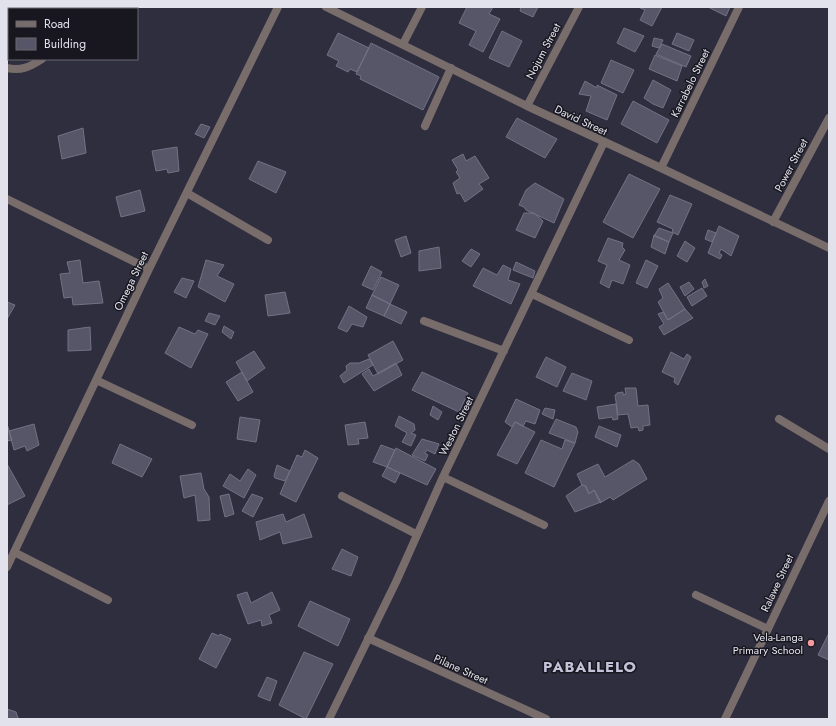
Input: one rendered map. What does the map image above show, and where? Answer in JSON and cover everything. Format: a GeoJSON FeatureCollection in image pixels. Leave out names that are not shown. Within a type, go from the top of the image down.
{"type":"FeatureCollection","features":[{"type":"Feature","properties":{"kind":"street","name":"Omega Street"},"geometry":{"type":"LineString","coordinates":[[7,567],[149,269],[278,7]]}},
{"type":"Feature","properties":{"kind":"street","name":"David Street"},"geometry":{"type":"LineString","coordinates":[[326,7],[526,106],[829,248]]}},
{"type":"Feature","properties":{"kind":"street"},"geometry":{"type":"LineString","coordinates":[[403,44],[422,7]]}},
{"type":"Feature","properties":{"kind":"street","name":"Nojum Street"},"geometry":{"type":"LineString","coordinates":[[526,106],[579,7]]}},
{"type":"Feature","properties":{"kind":"street","name":"Karrabelo Street"},"geometry":{"type":"LineString","coordinates":[[661,168],[739,7]]}},
{"type":"Feature","properties":{"kind":"street"},"geometry":{"type":"LineString","coordinates":[[7,68],[23,69],[40,60]]}},
{"type":"Feature","properties":{"kind":"street"},"geometry":{"type":"LineString","coordinates":[[425,126],[451,68]]}},
{"type":"Feature","properties":{"kind":"street","name":"Power Street"},"geometry":{"type":"LineString","coordinates":[[773,222],[829,118]]}},
{"type":"Feature","properties":{"kind":"street","name":"Weston Street"},"geometry":{"type":"LineString","coordinates":[[329,719],[396,582],[416,534],[604,142]]}},
{"type":"Feature","properties":{"kind":"street"},"geometry":{"type":"LineString","coordinates":[[187,194],[268,240]]}},
{"type":"Feature","properties":{"kind":"street"},"geometry":{"type":"LineString","coordinates":[[7,198],[149,269]]}},
{"type":"Feature","properties":{"kind":"street"},"geometry":{"type":"LineString","coordinates":[[532,294],[629,340]]}},
{"type":"Feature","properties":{"kind":"street"},"geometry":{"type":"LineString","coordinates":[[424,321],[504,351]]}},
{"type":"Feature","properties":{"kind":"street"},"geometry":{"type":"LineString","coordinates":[[96,380],[192,425]]}},
{"type":"Feature","properties":{"kind":"street"},"geometry":{"type":"LineString","coordinates":[[779,419],[829,449]]}},
{"type":"Feature","properties":{"kind":"street"},"geometry":{"type":"LineString","coordinates":[[443,477],[544,526]]}},
{"type":"Feature","properties":{"kind":"street"},"geometry":{"type":"LineString","coordinates":[[342,496],[416,534]]}},
{"type":"Feature","properties":{"kind":"street","name":"Ralawe Street"},"geometry":{"type":"LineString","coordinates":[[725,719],[829,500]]}},
{"type":"Feature","properties":{"kind":"street"},"geometry":{"type":"LineString","coordinates":[[14,552],[108,600]]}},
{"type":"Feature","properties":{"kind":"street"},"geometry":{"type":"LineString","coordinates":[[696,595],[768,629]]}},
{"type":"Feature","properties":{"kind":"street","name":"Pilane Street"},"geometry":{"type":"LineString","coordinates":[[368,638],[546,719]]}},
{"type":"Feature","properties":{"kind":"building"},"geometry":{"type":"Polygon","coordinates":[[[467,7],[493,7],[489,14],[500,19],[483,52],[469,45],[476,31],[459,23],[467,7]]]}},
{"type":"Feature","properties":{"kind":"building"},"geometry":{"type":"Polygon","coordinates":[[[521,7],[538,7],[533,17],[520,11],[521,7]]]}},
{"type":"Feature","properties":{"kind":"building"},"geometry":{"type":"Polygon","coordinates":[[[638,7],[662,7],[652,26],[640,20],[645,10],[638,7]]]}},
{"type":"Feature","properties":{"kind":"building"},"geometry":{"type":"Polygon","coordinates":[[[708,7],[730,7],[726,16],[708,7]]]}},
{"type":"Feature","properties":{"kind":"building"},"geometry":{"type":"Polygon","coordinates":[[[624,28],[644,36],[635,52],[617,43],[624,28]]]}},
{"type":"Feature","properties":{"kind":"building"},"geometry":{"type":"Polygon","coordinates":[[[502,31],[522,41],[509,67],[489,58],[502,31]]]}},
{"type":"Feature","properties":{"kind":"building"},"geometry":{"type":"Polygon","coordinates":[[[338,33],[369,48],[357,72],[350,69],[348,72],[336,66],[339,61],[327,55],[338,33]]]}},
{"type":"Feature","properties":{"kind":"building"},"geometry":{"type":"Polygon","coordinates":[[[677,33],[694,40],[689,51],[672,44],[677,33]]]}},
{"type":"Feature","properties":{"kind":"building"},"geometry":{"type":"Polygon","coordinates":[[[654,38],[663,40],[659,48],[652,46],[654,38]]]}},
{"type":"Feature","properties":{"kind":"building"},"geometry":{"type":"Polygon","coordinates":[[[371,43],[439,77],[423,110],[360,79],[361,76],[356,74],[371,43]]]}},
{"type":"Feature","properties":{"kind":"building"},"geometry":{"type":"Polygon","coordinates":[[[662,44],[691,56],[686,67],[656,54],[662,44]]]}},
{"type":"Feature","properties":{"kind":"building"},"geometry":{"type":"Polygon","coordinates":[[[655,55],[682,66],[677,81],[649,69],[655,55]]]}},
{"type":"Feature","properties":{"kind":"building"},"geometry":{"type":"Polygon","coordinates":[[[611,60],[634,70],[623,93],[601,83],[611,60]]]}},
{"type":"Feature","properties":{"kind":"building"},"geometry":{"type":"Polygon","coordinates":[[[653,80],[671,90],[663,108],[644,98],[653,80]]]}},
{"type":"Feature","properties":{"kind":"building"},"geometry":{"type":"Polygon","coordinates":[[[585,81],[597,88],[597,85],[617,95],[607,120],[586,111],[591,96],[579,94],[585,81]]]}},
{"type":"Feature","properties":{"kind":"building"},"geometry":{"type":"Polygon","coordinates":[[[633,101],[669,120],[657,143],[621,124],[633,101]]]}},
{"type":"Feature","properties":{"kind":"building"},"geometry":{"type":"Polygon","coordinates":[[[517,118],[557,139],[545,158],[506,137],[517,118]]]}},
{"type":"Feature","properties":{"kind":"building"},"geometry":{"type":"Polygon","coordinates":[[[201,124],[210,127],[204,138],[195,134],[201,124]]]}},
{"type":"Feature","properties":{"kind":"building"},"geometry":{"type":"Polygon","coordinates":[[[83,128],[86,153],[62,159],[58,136],[83,128]]]}},
{"type":"Feature","properties":{"kind":"building"},"geometry":{"type":"Polygon","coordinates":[[[177,147],[179,171],[168,173],[167,169],[156,171],[152,151],[177,147]]]}},
{"type":"Feature","properties":{"kind":"building"},"geometry":{"type":"Polygon","coordinates":[[[463,154],[466,161],[475,156],[489,178],[479,184],[483,189],[465,202],[460,193],[457,194],[453,183],[460,178],[456,172],[458,170],[452,160],[463,154]]]}},
{"type":"Feature","properties":{"kind":"building"},"geometry":{"type":"Polygon","coordinates":[[[258,161],[286,172],[276,193],[249,179],[258,161]]]}},
{"type":"Feature","properties":{"kind":"building"},"geometry":{"type":"Polygon","coordinates":[[[629,174],[660,189],[633,238],[603,222],[629,174]]]}},
{"type":"Feature","properties":{"kind":"building"},"geometry":{"type":"Polygon","coordinates":[[[535,183],[564,199],[554,223],[526,210],[524,207],[519,205],[526,190],[535,183]]]}},
{"type":"Feature","properties":{"kind":"building"},"geometry":{"type":"Polygon","coordinates":[[[140,190],[145,211],[121,217],[116,197],[140,190]]]}},
{"type":"Feature","properties":{"kind":"building"},"geometry":{"type":"Polygon","coordinates":[[[670,195],[692,204],[678,235],[672,232],[673,229],[657,222],[670,195]]]}},
{"type":"Feature","properties":{"kind":"building"},"geometry":{"type":"Polygon","coordinates":[[[524,213],[534,213],[543,221],[535,238],[516,230],[524,213]]]}},
{"type":"Feature","properties":{"kind":"building"},"geometry":{"type":"Polygon","coordinates":[[[719,226],[739,236],[731,256],[721,249],[719,253],[722,255],[720,259],[708,253],[719,226]]]}},
{"type":"Feature","properties":{"kind":"building"},"geometry":{"type":"Polygon","coordinates":[[[659,228],[673,233],[669,242],[654,236],[659,228]]]}},
{"type":"Feature","properties":{"kind":"building"},"geometry":{"type":"Polygon","coordinates":[[[708,230],[716,233],[712,242],[705,239],[708,230]]]}},
{"type":"Feature","properties":{"kind":"building"},"geometry":{"type":"Polygon","coordinates":[[[654,235],[669,242],[665,254],[651,247],[654,235]]]}},
{"type":"Feature","properties":{"kind":"building"},"geometry":{"type":"Polygon","coordinates":[[[406,236],[411,253],[401,257],[395,240],[406,236]]]}},
{"type":"Feature","properties":{"kind":"building"},"geometry":{"type":"Polygon","coordinates":[[[608,238],[623,243],[622,247],[625,250],[619,260],[630,265],[623,284],[612,280],[609,288],[600,283],[607,265],[598,261],[608,238]]]}},
{"type":"Feature","properties":{"kind":"building"},"geometry":{"type":"Polygon","coordinates":[[[685,241],[695,248],[687,262],[677,256],[685,241]]]}},
{"type":"Feature","properties":{"kind":"building"},"geometry":{"type":"Polygon","coordinates":[[[439,247],[441,268],[419,271],[419,251],[439,247]]]}},
{"type":"Feature","properties":{"kind":"building"},"geometry":{"type":"Polygon","coordinates":[[[471,249],[480,254],[471,267],[462,261],[471,249]]]}},
{"type":"Feature","properties":{"kind":"building"},"geometry":{"type":"Polygon","coordinates":[[[80,260],[83,283],[99,281],[103,303],[73,305],[72,297],[64,298],[60,274],[70,273],[67,262],[80,260]]]}},
{"type":"Feature","properties":{"kind":"building"},"geometry":{"type":"Polygon","coordinates":[[[206,260],[224,265],[217,276],[234,284],[225,302],[198,287],[206,260]]]}},
{"type":"Feature","properties":{"kind":"building"},"geometry":{"type":"Polygon","coordinates":[[[646,260],[658,266],[647,288],[636,283],[646,260]]]}},
{"type":"Feature","properties":{"kind":"building"},"geometry":{"type":"Polygon","coordinates":[[[516,262],[535,271],[533,278],[513,270],[516,262]]]}},
{"type":"Feature","properties":{"kind":"building"},"geometry":{"type":"Polygon","coordinates":[[[503,265],[511,269],[508,280],[520,284],[511,304],[473,286],[483,268],[497,275],[503,265]]]}},
{"type":"Feature","properties":{"kind":"building"},"geometry":{"type":"Polygon","coordinates":[[[371,266],[382,272],[373,290],[362,285],[371,266]]]}},
{"type":"Feature","properties":{"kind":"building"},"geometry":{"type":"Polygon","coordinates":[[[381,277],[399,285],[390,304],[372,295],[381,277]]]}},
{"type":"Feature","properties":{"kind":"building"},"geometry":{"type":"Polygon","coordinates":[[[182,278],[194,281],[186,298],[174,292],[182,278]]]}},
{"type":"Feature","properties":{"kind":"building"},"geometry":{"type":"Polygon","coordinates":[[[705,279],[708,286],[704,288],[702,282],[705,279]]]}},
{"type":"Feature","properties":{"kind":"building"},"geometry":{"type":"Polygon","coordinates":[[[689,282],[694,289],[685,296],[680,287],[689,282]]]}},
{"type":"Feature","properties":{"kind":"building"},"geometry":{"type":"Polygon","coordinates":[[[668,283],[685,309],[668,320],[658,302],[663,298],[659,289],[668,283]]]}},
{"type":"Feature","properties":{"kind":"building"},"geometry":{"type":"Polygon","coordinates":[[[702,288],[707,296],[692,306],[687,297],[702,288]]]}},
{"type":"Feature","properties":{"kind":"building"},"geometry":{"type":"Polygon","coordinates":[[[285,292],[290,313],[268,316],[265,295],[285,292]]]}},
{"type":"Feature","properties":{"kind":"building"},"geometry":{"type":"Polygon","coordinates":[[[372,295],[390,304],[384,316],[366,308],[372,295]]]}},
{"type":"Feature","properties":{"kind":"building"},"geometry":{"type":"Polygon","coordinates":[[[7,302],[15,305],[7,319],[7,302]]]}},
{"type":"Feature","properties":{"kind":"building"},"geometry":{"type":"Polygon","coordinates":[[[390,304],[407,312],[401,324],[384,316],[390,304]]]}},
{"type":"Feature","properties":{"kind":"building"},"geometry":{"type":"Polygon","coordinates":[[[349,306],[367,317],[363,327],[352,324],[347,332],[338,328],[349,306]]]}},
{"type":"Feature","properties":{"kind":"building"},"geometry":{"type":"Polygon","coordinates":[[[685,309],[693,318],[664,335],[659,327],[664,324],[658,314],[663,312],[668,320],[685,309]]]}},
{"type":"Feature","properties":{"kind":"building"},"geometry":{"type":"Polygon","coordinates":[[[209,313],[220,316],[215,325],[205,321],[209,313]]]}},
{"type":"Feature","properties":{"kind":"building"},"geometry":{"type":"Polygon","coordinates":[[[224,326],[234,332],[231,339],[222,332],[224,326]]]}},
{"type":"Feature","properties":{"kind":"building"},"geometry":{"type":"Polygon","coordinates":[[[90,327],[91,350],[68,351],[68,330],[90,327]]]}},
{"type":"Feature","properties":{"kind":"building"},"geometry":{"type":"Polygon","coordinates":[[[179,327],[195,334],[198,330],[208,334],[191,368],[165,353],[179,327]]]}},
{"type":"Feature","properties":{"kind":"building"},"geometry":{"type":"Polygon","coordinates":[[[393,341],[403,360],[378,374],[368,355],[393,341]]]}},
{"type":"Feature","properties":{"kind":"building"},"geometry":{"type":"Polygon","coordinates":[[[254,351],[265,368],[247,381],[236,362],[254,351]]]}},
{"type":"Feature","properties":{"kind":"building"},"geometry":{"type":"Polygon","coordinates":[[[671,352],[684,359],[687,354],[691,357],[678,385],[674,382],[675,378],[662,372],[671,352]]]}},
{"type":"Feature","properties":{"kind":"building"},"geometry":{"type":"Polygon","coordinates":[[[546,357],[566,367],[557,387],[536,377],[546,357]]]}},
{"type":"Feature","properties":{"kind":"building"},"geometry":{"type":"Polygon","coordinates":[[[369,359],[373,365],[344,383],[340,376],[347,370],[346,366],[350,363],[359,363],[369,359]]]}},
{"type":"Feature","properties":{"kind":"building"},"geometry":{"type":"Polygon","coordinates":[[[396,363],[402,375],[374,391],[362,374],[369,369],[373,376],[396,363]]]}},
{"type":"Feature","properties":{"kind":"building"},"geometry":{"type":"Polygon","coordinates":[[[242,372],[253,392],[238,401],[226,382],[242,372]]]}},
{"type":"Feature","properties":{"kind":"building"},"geometry":{"type":"Polygon","coordinates":[[[422,372],[468,393],[459,412],[412,390],[422,372]]]}},
{"type":"Feature","properties":{"kind":"building"},"geometry":{"type":"Polygon","coordinates":[[[572,373],[592,381],[586,400],[563,391],[572,373]]]}},
{"type":"Feature","properties":{"kind":"building"},"geometry":{"type":"Polygon","coordinates":[[[625,388],[636,388],[638,406],[648,405],[650,425],[643,426],[643,430],[639,431],[638,427],[631,428],[628,414],[618,415],[615,395],[623,392],[623,395],[626,394],[625,388]]]}},
{"type":"Feature","properties":{"kind":"building"},"geometry":{"type":"Polygon","coordinates":[[[516,399],[540,410],[535,424],[526,421],[523,426],[515,422],[512,427],[505,422],[516,399]]]}},
{"type":"Feature","properties":{"kind":"building"},"geometry":{"type":"Polygon","coordinates":[[[616,404],[618,419],[613,420],[612,417],[599,419],[597,407],[616,404]]]}},
{"type":"Feature","properties":{"kind":"building"},"geometry":{"type":"Polygon","coordinates":[[[433,406],[442,412],[438,420],[430,415],[433,406]]]}},
{"type":"Feature","properties":{"kind":"building"},"geometry":{"type":"Polygon","coordinates":[[[545,408],[555,410],[553,419],[542,414],[545,408]]]}},
{"type":"Feature","properties":{"kind":"building"},"geometry":{"type":"Polygon","coordinates":[[[399,416],[414,424],[415,430],[411,433],[416,435],[411,446],[402,442],[407,433],[395,426],[399,416]]]}},
{"type":"Feature","properties":{"kind":"building"},"geometry":{"type":"Polygon","coordinates":[[[240,417],[260,420],[256,442],[237,439],[240,417]]]}},
{"type":"Feature","properties":{"kind":"building"},"geometry":{"type":"Polygon","coordinates":[[[556,419],[576,427],[578,432],[575,443],[549,433],[556,419]]]}},
{"type":"Feature","properties":{"kind":"building"},"geometry":{"type":"Polygon","coordinates":[[[365,422],[368,438],[358,439],[359,444],[348,445],[345,425],[365,422]]]}},
{"type":"Feature","properties":{"kind":"building"},"geometry":{"type":"Polygon","coordinates":[[[515,422],[535,432],[517,464],[497,455],[515,422]]]}},
{"type":"Feature","properties":{"kind":"building"},"geometry":{"type":"Polygon","coordinates":[[[7,424],[12,440],[7,441],[7,424]]]}},
{"type":"Feature","properties":{"kind":"building"},"geometry":{"type":"Polygon","coordinates":[[[34,424],[39,445],[27,451],[25,446],[14,450],[9,431],[34,424]]]}},
{"type":"Feature","properties":{"kind":"building"},"geometry":{"type":"Polygon","coordinates":[[[599,426],[621,435],[617,447],[595,437],[599,426]]]}},
{"type":"Feature","properties":{"kind":"building"},"geometry":{"type":"Polygon","coordinates":[[[422,439],[439,444],[435,454],[427,450],[425,453],[428,455],[425,461],[412,455],[422,439]]]}},
{"type":"Feature","properties":{"kind":"building"},"geometry":{"type":"Polygon","coordinates":[[[541,440],[562,449],[565,440],[575,443],[554,487],[525,473],[541,440]]]}},
{"type":"Feature","properties":{"kind":"building"},"geometry":{"type":"Polygon","coordinates":[[[120,444],[152,459],[142,477],[112,463],[120,444]]]}},
{"type":"Feature","properties":{"kind":"building"},"geometry":{"type":"Polygon","coordinates":[[[381,445],[395,450],[387,467],[373,462],[381,445]]]}},
{"type":"Feature","properties":{"kind":"building"},"geometry":{"type":"Polygon","coordinates":[[[396,448],[436,469],[427,485],[387,467],[396,448]]]}},
{"type":"Feature","properties":{"kind":"building"},"geometry":{"type":"Polygon","coordinates":[[[305,450],[318,458],[296,502],[280,494],[297,455],[302,457],[305,450]]]}},
{"type":"Feature","properties":{"kind":"building"},"geometry":{"type":"Polygon","coordinates":[[[633,460],[639,464],[647,479],[613,500],[610,497],[600,503],[594,490],[589,494],[586,486],[582,485],[577,474],[598,464],[605,477],[633,460]]]}},
{"type":"Feature","properties":{"kind":"building"},"geometry":{"type":"Polygon","coordinates":[[[7,464],[25,496],[7,505],[7,464]]]}},
{"type":"Feature","properties":{"kind":"building"},"geometry":{"type":"Polygon","coordinates":[[[277,465],[290,471],[285,481],[275,478],[274,476],[277,465]]]}},
{"type":"Feature","properties":{"kind":"building"},"geometry":{"type":"Polygon","coordinates":[[[387,467],[400,473],[395,483],[382,476],[387,467]]]}},
{"type":"Feature","properties":{"kind":"building"},"geometry":{"type":"Polygon","coordinates":[[[248,469],[256,475],[244,498],[223,486],[230,474],[240,481],[248,469]]]}},
{"type":"Feature","properties":{"kind":"building"},"geometry":{"type":"Polygon","coordinates":[[[201,473],[204,489],[209,497],[210,520],[198,521],[195,495],[184,498],[180,476],[201,473]]]}},
{"type":"Feature","properties":{"kind":"building"},"geometry":{"type":"Polygon","coordinates":[[[582,485],[585,486],[589,494],[594,490],[601,502],[575,512],[566,496],[582,485]]]}},
{"type":"Feature","properties":{"kind":"building"},"geometry":{"type":"Polygon","coordinates":[[[229,494],[234,514],[225,517],[220,496],[229,494]]]}},
{"type":"Feature","properties":{"kind":"building"},"geometry":{"type":"Polygon","coordinates":[[[252,494],[263,498],[253,517],[242,511],[252,494]]]}},
{"type":"Feature","properties":{"kind":"building"},"geometry":{"type":"Polygon","coordinates":[[[283,514],[286,522],[304,514],[312,537],[283,544],[280,532],[260,540],[256,522],[283,514]]]}},
{"type":"Feature","properties":{"kind":"building"},"geometry":{"type":"Polygon","coordinates":[[[342,549],[358,557],[351,576],[332,569],[342,549]]]}},
{"type":"Feature","properties":{"kind":"building"},"geometry":{"type":"Polygon","coordinates":[[[247,592],[251,603],[272,592],[280,610],[269,615],[272,623],[262,626],[261,620],[248,624],[237,595],[247,592]]]}},
{"type":"Feature","properties":{"kind":"building"},"geometry":{"type":"Polygon","coordinates":[[[310,601],[350,619],[338,646],[298,626],[310,601]]]}},
{"type":"Feature","properties":{"kind":"building"},"geometry":{"type":"Polygon","coordinates":[[[212,633],[219,636],[220,634],[231,639],[216,668],[199,659],[212,633]]]}},
{"type":"Feature","properties":{"kind":"building"},"geometry":{"type":"Polygon","coordinates":[[[829,633],[829,660],[818,655],[829,633]]]}},
{"type":"Feature","properties":{"kind":"building"},"geometry":{"type":"Polygon","coordinates":[[[304,652],[333,664],[306,719],[279,705],[304,652]]]}},
{"type":"Feature","properties":{"kind":"building"},"geometry":{"type":"Polygon","coordinates":[[[267,677],[277,681],[270,701],[258,696],[267,677]]]}},
{"type":"Feature","properties":{"kind":"building"},"geometry":{"type":"Polygon","coordinates":[[[7,709],[16,712],[18,718],[20,719],[7,719],[7,709]]]}},
{"type":"Feature","properties":{"kind":"place","name":"Vela-Langa Primary School"},"geometry":{"type":"Point","coordinates":[811,643]}},
{"type":"Feature","properties":{"kind":"district","name":"PABALLELO"},"geometry":{"type":"Point","coordinates":[590,667]}}]}
